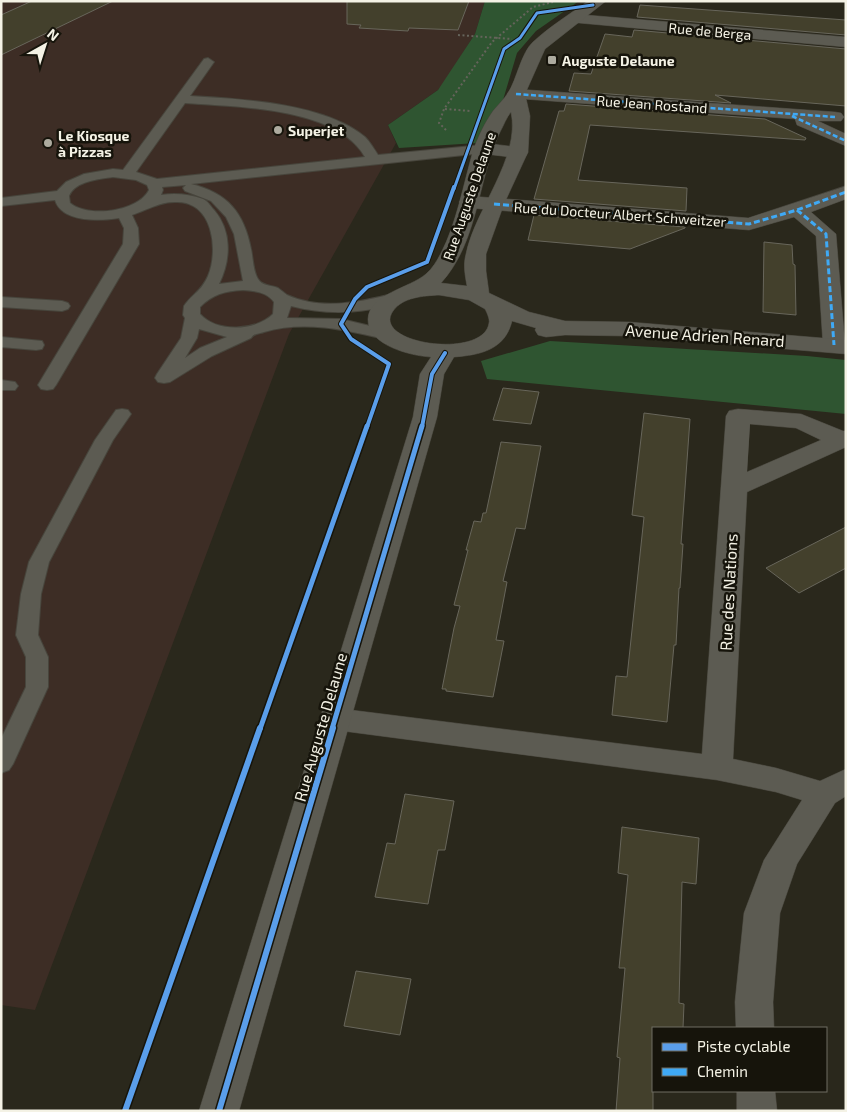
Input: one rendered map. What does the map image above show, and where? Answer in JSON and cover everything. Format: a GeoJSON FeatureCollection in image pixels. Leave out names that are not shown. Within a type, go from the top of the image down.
{"type":"FeatureCollection","features":[{"type":"Feature","properties":{"kind":"street","name":"Rue Auguste Delaune"},"geometry":{"type":"LineString","coordinates":[[385,334],[380,325],[380,315],[385,306],[433,279],[444,268],[453,250],[469,202],[475,150],[516,94],[538,46],[596,3]]}},
{"type":"Feature","properties":{"kind":"street","name":"Rue de Berga"},"geometry":{"type":"LineString","coordinates":[[574,19],[846,42]]}},
{"type":"Feature","properties":{"kind":"street","name":"Rue Auguste Delaune"},"geometry":{"type":"LineString","coordinates":[[493,338],[502,322],[500,314],[487,301],[476,271],[476,254],[494,204],[518,152],[521,116],[516,94]]}},
{"type":"Feature","properties":{"kind":"street","name":"Rue Jean Rostand"},"geometry":{"type":"LineString","coordinates":[[516,94],[835,117]]}},
{"type":"Feature","properties":{"kind":"street","name":"Rue Jean Rostand"},"geometry":{"type":"LineString","coordinates":[[788,114],[846,141]]}},
{"type":"Feature","properties":{"kind":"street"},"geometry":{"type":"LineString","coordinates":[[475,150],[518,152]]}},
{"type":"Feature","properties":{"kind":"street","name":"Rue du Docteur Albert Schweitzer"},"geometry":{"type":"LineString","coordinates":[[469,202],[749,224],[797,210],[846,192]]}},
{"type":"Feature","properties":{"kind":"street"},"geometry":{"type":"LineString","coordinates":[[797,210],[826,234],[840,346]]}},
{"type":"Feature","properties":{"kind":"street","name":"Avenue Adrien Renard"},"geometry":{"type":"LineString","coordinates":[[405,295],[448,288],[487,301],[523,317],[565,328]]}},
{"type":"Feature","properties":{"kind":"street","name":"Avenue Adrien Renard"},"geometry":{"type":"LineString","coordinates":[[385,334],[396,342],[410,348],[445,353],[464,351],[493,338],[518,333],[565,328],[629,329],[840,346]]}},
{"type":"Feature","properties":{"kind":"street","name":"Rue Auguste Delaune"},"geometry":{"type":"LineString","coordinates":[[219,1111],[425,417],[432,374],[445,353]]}},
{"type":"Feature","properties":{"kind":"street","name":"Rue des Nations"},"geometry":{"type":"LineString","coordinates":[[718,768],[738,416],[801,421],[843,439]]}},
{"type":"Feature","properties":{"kind":"street"},"geometry":{"type":"LineString","coordinates":[[734,488],[843,439]]}},
{"type":"Feature","properties":{"kind":"street"},"geometry":{"type":"LineString","coordinates":[[335,719],[718,768],[776,780],[834,787],[781,860],[762,913],[754,1002],[755,1027]]}},
{"type":"Feature","properties":{"kind":"street"},"geometry":{"type":"LineString","coordinates":[[756,1092],[756,1111]]}},
{"type":"Feature","properties":{"kind":"lane"},"geometry":{"type":"LineString","coordinates":[[128,174],[208,62]]}},
{"type":"Feature","properties":{"kind":"lane"},"geometry":{"type":"LineString","coordinates":[[182,99],[280,109],[313,118],[341,128],[359,139],[374,160]]}},
{"type":"Feature","properties":{"kind":"lane"},"geometry":{"type":"LineString","coordinates":[[154,184],[475,150]]}},
{"type":"Feature","properties":{"kind":"lane"},"geometry":{"type":"LineString","coordinates":[[113,173],[128,174],[148,180],[154,184],[157,190],[156,196],[152,201],[145,206],[124,214],[100,216],[78,213],[68,208],[62,202],[62,195],[66,188],[84,178],[113,173]]}},
{"type":"Feature","properties":{"kind":"lane"},"geometry":{"type":"LineString","coordinates":[[176,182],[216,198],[233,215],[241,234],[249,278],[256,287]]}},
{"type":"Feature","properties":{"kind":"lane"},"geometry":{"type":"LineString","coordinates":[[1,202],[62,195]]}},
{"type":"Feature","properties":{"kind":"lane"},"geometry":{"type":"LineString","coordinates":[[152,201],[177,197],[200,203],[214,219],[220,239],[221,256],[216,275],[207,293],[193,305],[193,318],[189,338],[164,378],[206,352],[254,330],[272,324],[304,322],[342,324],[385,334]]}},
{"type":"Feature","properties":{"kind":"lane"},"geometry":{"type":"LineString","coordinates":[[46,385],[131,244],[131,228],[124,214]]}},
{"type":"Feature","properties":{"kind":"lane"},"geometry":{"type":"LineString","coordinates":[[207,293],[230,286],[256,287],[266,289],[281,299],[316,308],[368,306],[405,295]]}},
{"type":"Feature","properties":{"kind":"lane"},"geometry":{"type":"LineString","coordinates":[[272,324],[283,312],[284,305],[281,299]]}},
{"type":"Feature","properties":{"kind":"lane"},"geometry":{"type":"LineString","coordinates":[[1,302],[62,306]]}},
{"type":"Feature","properties":{"kind":"lane"},"geometry":{"type":"LineString","coordinates":[[193,318],[210,330],[232,333],[254,330]]}},
{"type":"Feature","properties":{"kind":"lane"},"geometry":{"type":"LineString","coordinates":[[1,342],[36,345]]}},
{"type":"Feature","properties":{"kind":"lane"},"geometry":{"type":"LineString","coordinates":[[1,764],[37,687],[37,657],[27,635],[30,594],[39,562],[104,440],[122,414]]}},
{"type":"Feature","properties":{"kind":"path"},"geometry":{"type":"LineString","coordinates":[[475,150],[439,123],[444,109],[492,42],[533,7],[550,2],[596,3]]}},
{"type":"Feature","properties":{"kind":"path"},"geometry":{"type":"LineString","coordinates":[[458,35],[518,40]]}},
{"type":"Feature","properties":{"kind":"path"},"geometry":{"type":"LineString","coordinates":[[510,44],[518,40]]}},
{"type":"Feature","properties":{"kind":"shaded area"},"geometry":{"type":"Polygon","coordinates":[[[1,1],[485,1],[475,34],[443,84],[438,90],[388,125],[396,143],[289,334],[35,1010],[1,1005],[1,1]]]}},
{"type":"Feature","properties":{"kind":"green space"},"geometry":{"type":"Polygon","coordinates":[[[485,1],[579,1],[536,31],[517,53],[503,100],[477,143],[399,148],[388,125],[438,90],[475,34],[485,1]]]}},
{"type":"Feature","properties":{"kind":"green space"},"geometry":{"type":"Polygon","coordinates":[[[550,341],[846,360],[846,414],[487,379],[481,361],[550,341]]]}},
{"type":"Feature","properties":{"kind":"building"},"geometry":{"type":"Polygon","coordinates":[[[32,1],[113,1],[1,55],[1,15],[32,1]]]}},
{"type":"Feature","properties":{"kind":"building"},"geometry":{"type":"Polygon","coordinates":[[[347,1],[469,1],[458,30],[409,28],[408,31],[359,28],[361,25],[347,24],[347,1]]]}},
{"type":"Feature","properties":{"kind":"building"},"geometry":{"type":"Polygon","coordinates":[[[640,5],[846,20],[846,35],[637,17],[640,5]]]}},
{"type":"Feature","properties":{"kind":"building"},"geometry":{"type":"Polygon","coordinates":[[[634,30],[846,49],[846,106],[715,95],[731,103],[569,91],[574,73],[591,74],[605,34],[632,37],[634,30]]]}},
{"type":"Feature","properties":{"kind":"building"},"geometry":{"type":"Polygon","coordinates":[[[566,104],[765,119],[806,138],[805,140],[590,125],[578,180],[687,188],[686,211],[534,199],[559,111],[564,111],[566,104]]]}},
{"type":"Feature","properties":{"kind":"building"},"geometry":{"type":"Polygon","coordinates":[[[534,215],[685,228],[630,249],[528,240],[534,215]]]}},
{"type":"Feature","properties":{"kind":"building"},"geometry":{"type":"Polygon","coordinates":[[[764,242],[792,245],[793,264],[795,265],[796,315],[763,312],[764,242]]]}},
{"type":"Feature","properties":{"kind":"building"},"geometry":{"type":"Polygon","coordinates":[[[503,388],[539,392],[531,424],[493,420],[503,388]]]}},
{"type":"Feature","properties":{"kind":"building"},"geometry":{"type":"Polygon","coordinates":[[[644,413],[690,419],[676,645],[674,645],[667,722],[612,715],[616,676],[627,677],[644,517],[632,515],[644,413]]]}},
{"type":"Feature","properties":{"kind":"building"},"geometry":{"type":"Polygon","coordinates":[[[501,442],[541,446],[525,529],[516,528],[503,581],[507,582],[496,640],[504,641],[493,697],[442,689],[460,606],[454,605],[468,550],[466,550],[474,521],[481,522],[483,513],[486,513],[501,442]]]}},
{"type":"Feature","properties":{"kind":"building"},"geometry":{"type":"Polygon","coordinates":[[[846,527],[846,568],[799,593],[766,568],[846,527]]]}},
{"type":"Feature","properties":{"kind":"building"},"geometry":{"type":"Polygon","coordinates":[[[405,794],[454,801],[445,850],[438,850],[428,904],[375,897],[387,843],[395,844],[405,794]]]}},
{"type":"Feature","properties":{"kind":"building"},"geometry":{"type":"Polygon","coordinates":[[[622,827],[699,838],[696,884],[682,882],[679,1003],[684,1004],[683,1027],[652,1027],[653,1111],[616,1111],[620,1058],[617,1057],[625,968],[619,968],[628,875],[618,873],[622,827]]]}},
{"type":"Feature","properties":{"kind":"building"},"geometry":{"type":"Polygon","coordinates":[[[356,971],[411,979],[400,1035],[344,1026],[356,971]]]}},
{"type":"Feature","properties":{"kind":"marked path"},"geometry":{"type":"LineString","coordinates":[[516,94],[835,117]]}},
{"type":"Feature","properties":{"kind":"marked path"},"geometry":{"type":"LineString","coordinates":[[792,116],[846,141]]}},
{"type":"Feature","properties":{"kind":"marked path"},"geometry":{"type":"LineString","coordinates":[[494,204],[749,224],[797,210],[846,192]]}},
{"type":"Feature","properties":{"kind":"marked path"},"geometry":{"type":"LineString","coordinates":[[797,210],[826,234],[834,345]]}},
{"type":"Feature","properties":{"kind":"cycle path"},"geometry":{"type":"LineString","coordinates":[[125,1111],[389,364],[351,339],[341,324],[355,299],[367,287],[427,262],[504,49],[520,38],[537,13],[593,5]]}},
{"type":"Feature","properties":{"kind":"cycle path"},"geometry":{"type":"LineString","coordinates":[[219,1111],[425,417],[432,374],[445,353]]}},
{"type":"Feature","properties":{"kind":"place","name":"Auguste Delaune"},"geometry":{"type":"Point","coordinates":[552,60]}},
{"type":"Feature","properties":{"kind":"place","name":"Superjet"},"geometry":{"type":"Point","coordinates":[278,130]}},
{"type":"Feature","properties":{"kind":"place","name":"Le Kiosque à Pizzas"},"geometry":{"type":"Point","coordinates":[48,143]}}]}
